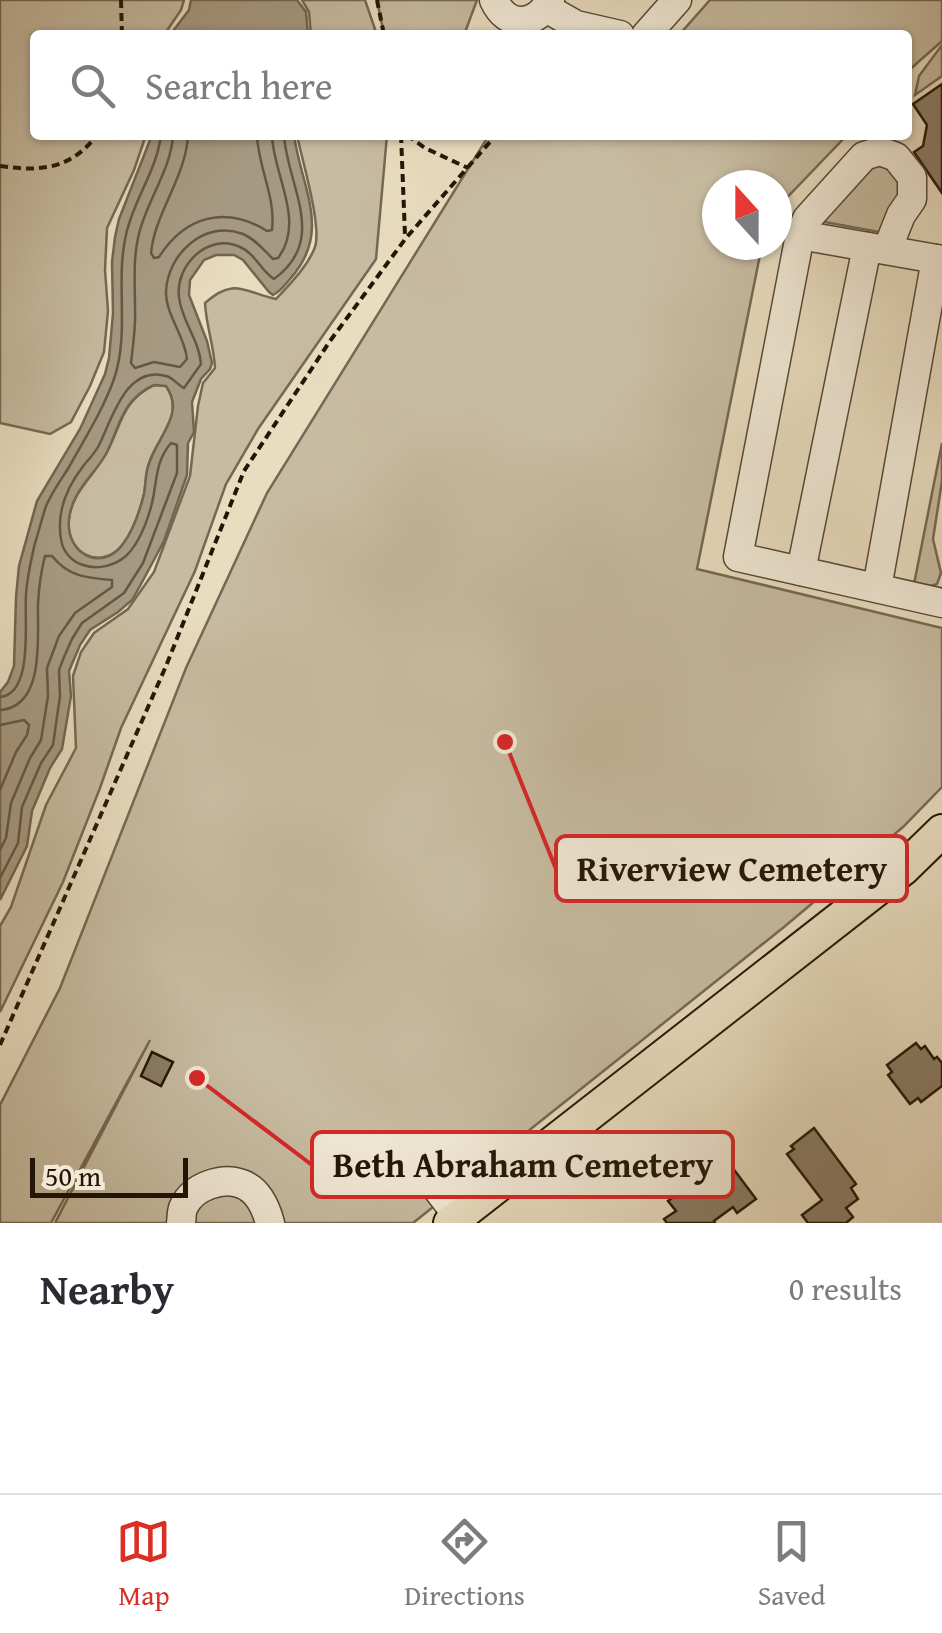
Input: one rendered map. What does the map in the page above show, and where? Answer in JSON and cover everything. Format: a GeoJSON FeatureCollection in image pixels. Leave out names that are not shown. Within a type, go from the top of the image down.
{"type":"FeatureCollection","features":[{"type":"Feature","properties":{"kind":"main road"},"geometry":{"type":"LineString","coordinates":[[454,1220],[903,869],[942,831]]}},
{"type":"Feature","properties":{"kind":"street"},"geometry":{"type":"LineString","coordinates":[[494,0],[500,12],[518,21],[537,17],[548,4],[576,25],[598,30]]}},
{"type":"Feature","properties":{"kind":"street"},"geometry":{"type":"LineString","coordinates":[[650,30],[677,0]]}},
{"type":"Feature","properties":{"kind":"street"},"geometry":{"type":"LineString","coordinates":[[801,572],[877,248],[912,199],[912,177],[896,157],[880,152],[864,156],[807,220],[800,236],[738,557],[801,572],[942,603]]}},
{"type":"Feature","properties":{"kind":"street"},"geometry":{"type":"LineString","coordinates":[[800,236],[939,259],[877,588]]}},
{"type":"Feature","properties":{"kind":"street"},"geometry":{"type":"LineString","coordinates":[[418,1164],[454,1220]]}},
{"type":"Feature","properties":{"kind":"street"},"geometry":{"type":"LineString","coordinates":[[181,1223],[183,1206],[201,1188],[214,1183],[243,1184],[264,1202],[270,1223]]}},
{"type":"Feature","properties":{"kind":"path"},"geometry":{"type":"LineString","coordinates":[[121,0],[122,30]]}},
{"type":"Feature","properties":{"kind":"path"},"geometry":{"type":"LineString","coordinates":[[377,0],[383,30]]}},
{"type":"Feature","properties":{"kind":"path"},"geometry":{"type":"LineString","coordinates":[[0,166],[55,167],[78,158],[93,140]]}},
{"type":"Feature","properties":{"kind":"path"},"geometry":{"type":"LineString","coordinates":[[404,140],[406,238]]}},
{"type":"Feature","properties":{"kind":"path"},"geometry":{"type":"LineString","coordinates":[[412,140],[468,168]]}},
{"type":"Feature","properties":{"kind":"path"},"geometry":{"type":"LineString","coordinates":[[0,1045],[166,666],[244,470],[406,238],[492,140]]}},
{"type":"Feature","properties":{"kind":"shaded area"},"geometry":{"type":"Polygon","coordinates":[[[0,0],[184,0],[167,30],[30,30],[30,140],[144,140],[107,228],[108,311],[104,352],[90,386],[71,422],[50,434],[0,423],[0,0]]]}},
{"type":"Feature","properties":{"kind":"shaded area"},"geometry":{"type":"Polygon","coordinates":[[[302,0],[365,0],[375,30],[311,30],[309,12],[302,0]]]}},
{"type":"Feature","properties":{"kind":"shaded area"},"geometry":{"type":"Polygon","coordinates":[[[377,0],[477,0],[466,30],[383,30],[377,0]]]}},
{"type":"Feature","properties":{"kind":"shaded area"},"geometry":{"type":"Polygon","coordinates":[[[710,0],[942,0],[942,41],[912,68],[912,30],[683,30],[710,0]]]}},
{"type":"Feature","properties":{"kind":"shaded area"},"geometry":{"type":"Polygon","coordinates":[[[942,45],[942,76],[915,95],[919,76],[942,45]]]}},
{"type":"Feature","properties":{"kind":"shaded area"},"geometry":{"type":"Polygon","coordinates":[[[298,140],[387,140],[376,259],[258,429],[226,484],[195,571],[121,728],[63,882],[0,1012],[0,926],[11,907],[46,805],[76,748],[73,676],[81,652],[94,633],[128,609],[154,572],[190,476],[203,383],[215,368],[205,303],[232,288],[276,299],[315,247],[314,209],[298,140]]]}},
{"type":"Feature","properties":{"kind":"shaded area"},"geometry":{"type":"Polygon","coordinates":[[[486,140],[842,140],[792,192],[792,170],[702,170],[702,260],[759,260],[697,569],[942,628],[942,787],[903,827],[784,927],[413,1223],[55,1223],[150,1040],[51,1223],[0,1223],[0,1105],[60,988],[186,668],[267,493],[486,140]]]}},
{"type":"Feature","properties":{"kind":"shaded area"},"geometry":{"type":"Polygon","coordinates":[[[888,165],[903,188],[884,229],[879,232],[819,221],[871,168],[888,165]]]}},
{"type":"Feature","properties":{"kind":"shaded area"},"geometry":{"type":"Polygon","coordinates":[[[154,385],[166,386],[172,416],[149,463],[136,520],[127,539],[114,552],[96,558],[87,555],[73,542],[69,531],[71,509],[107,452],[129,406],[154,385]]]}},
{"type":"Feature","properties":{"kind":"shaded area"},"geometry":{"type":"Polygon","coordinates":[[[942,443],[942,481],[933,539],[941,573],[937,584],[928,587],[914,584],[942,443]]]}},
{"type":"Feature","properties":{"kind":"water"},"geometry":{"type":"Polygon","coordinates":[[[191,0],[297,0],[306,12],[308,30],[174,30],[189,10],[191,0]]]}},
{"type":"Feature","properties":{"kind":"water"},"geometry":{"type":"Polygon","coordinates":[[[150,140],[295,140],[311,209],[310,244],[303,261],[273,295],[234,255],[204,260],[190,280],[189,295],[212,363],[192,402],[194,432],[188,443],[187,475],[164,541],[132,600],[90,630],[80,645],[69,671],[71,696],[62,749],[32,811],[27,846],[0,900],[0,692],[14,666],[19,566],[37,501],[80,429],[105,374],[113,313],[115,237],[150,140]],[[154,385],[135,398],[107,452],[79,491],[71,509],[69,531],[73,542],[87,556],[114,553],[133,527],[149,464],[172,416],[166,386],[154,385]]]}},
{"type":"Feature","properties":{"kind":"building"},"geometry":{"type":"Polygon","coordinates":[[[942,84],[942,193],[914,152],[923,146],[927,125],[913,104],[942,84]]]}},
{"type":"Feature","properties":{"kind":"building"},"geometry":{"type":"Polygon","coordinates":[[[916,1043],[921,1049],[925,1046],[942,1063],[942,1086],[921,1102],[918,1098],[910,1104],[888,1075],[892,1072],[887,1065],[916,1043]]]}},
{"type":"Feature","properties":{"kind":"building"},"geometry":{"type":"Polygon","coordinates":[[[152,1052],[173,1062],[161,1086],[141,1076],[152,1052]]]}},
{"type":"Feature","properties":{"kind":"building"},"geometry":{"type":"Polygon","coordinates":[[[814,1128],[856,1184],[851,1188],[858,1199],[846,1208],[853,1217],[846,1223],[808,1223],[802,1215],[822,1200],[787,1154],[814,1128]]]}},
{"type":"Feature","properties":{"kind":"building"},"geometry":{"type":"Polygon","coordinates":[[[726,1159],[756,1199],[737,1213],[733,1207],[715,1223],[667,1223],[664,1219],[676,1211],[668,1201],[684,1189],[688,1195],[726,1159]]]}},
{"type":"Feature","properties":{"kind":"place","name":"Riverview Cemetery"},"geometry":{"type":"Point","coordinates":[505,742]}},
{"type":"Feature","properties":{"kind":"place","name":"Beth Abraham Cemetery"},"geometry":{"type":"Point","coordinates":[197,1078]}}]}
